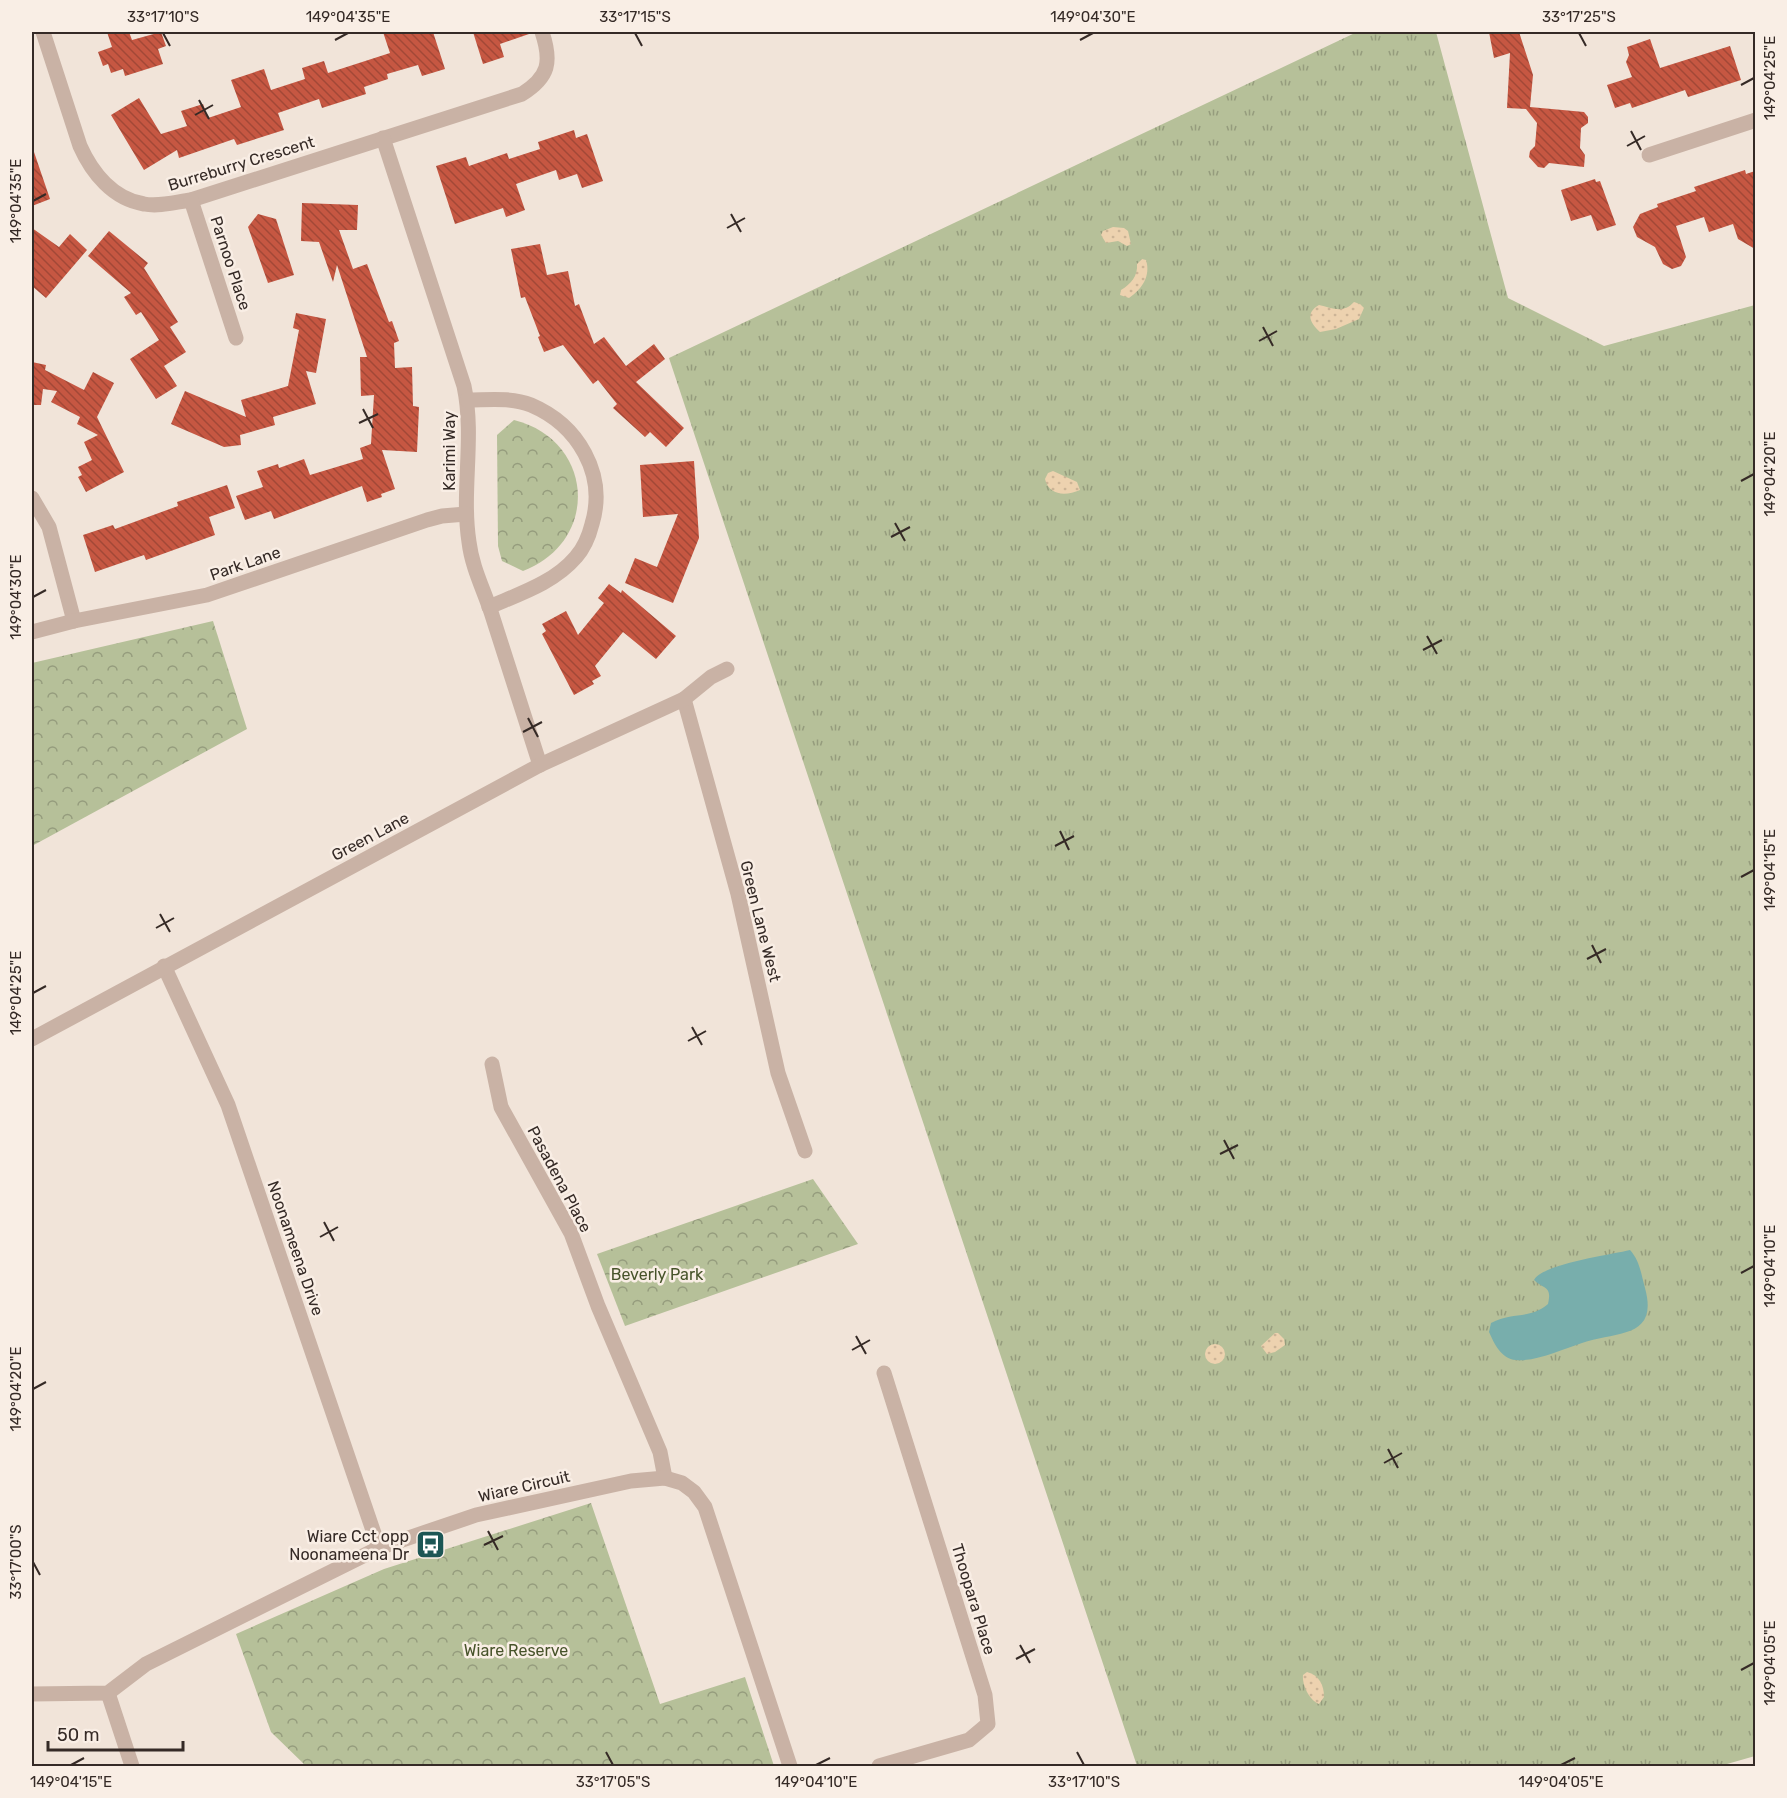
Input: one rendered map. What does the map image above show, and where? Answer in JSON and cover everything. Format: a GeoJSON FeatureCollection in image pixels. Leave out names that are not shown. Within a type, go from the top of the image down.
{"type":"FeatureCollection","features":[{"type":"Feature","properties":{"kind":"street","name":"Burreburry Crescent"},"geometry":{"type":"LineString","coordinates":[[43,32],[87,163],[118,194],[145,205],[162,205],[190,200],[522,94],[532,88],[543,76],[548,64],[548,53],[542,32]]}},
{"type":"Feature","properties":{"kind":"street"},"geometry":{"type":"LineString","coordinates":[[1649,155],[1755,120]]}},
{"type":"Feature","properties":{"kind":"street","name":"Karimi Way"},"geometry":{"type":"LineString","coordinates":[[383,138],[460,368],[467,400],[470,448],[466,514],[471,558],[540,765]]}},
{"type":"Feature","properties":{"kind":"street","name":"Parnoo Place"},"geometry":{"type":"LineString","coordinates":[[190,200],[236,338]]}},
{"type":"Feature","properties":{"kind":"street"},"geometry":{"type":"LineString","coordinates":[[467,400],[519,401],[530,404],[555,418],[577,438],[581,445],[591,466],[596,493],[596,505],[590,531],[577,556],[556,576],[489,607]]}},
{"type":"Feature","properties":{"kind":"street"},"geometry":{"type":"LineString","coordinates":[[32,498],[49,527],[74,621]]}},
{"type":"Feature","properties":{"kind":"street","name":"Park Lane"},"geometry":{"type":"LineString","coordinates":[[32,632],[74,621],[207,595],[427,520],[466,514]]}},
{"type":"Feature","properties":{"kind":"street","name":"Green Lane"},"geometry":{"type":"LineString","coordinates":[[32,1039],[540,765],[684,699],[711,677],[727,669]]}},
{"type":"Feature","properties":{"kind":"street","name":"Green Lane West"},"geometry":{"type":"LineString","coordinates":[[684,699],[738,894],[778,1073],[805,1151]]}},
{"type":"Feature","properties":{"kind":"street","name":"Noonameena Drive"},"geometry":{"type":"LineString","coordinates":[[164,966],[228,1105],[379,1548]]}},
{"type":"Feature","properties":{"kind":"street","name":"Pasadena Place"},"geometry":{"type":"LineString","coordinates":[[492,1064],[501,1107],[571,1233],[598,1306],[660,1452],[665,1478]]}},
{"type":"Feature","properties":{"kind":"street","name":"Thoopara Place"},"geometry":{"type":"LineString","coordinates":[[879,1767],[969,1740],[988,1724],[985,1695],[884,1373]]}},
{"type":"Feature","properties":{"kind":"street","name":"Wiare Circuit"},"geometry":{"type":"LineString","coordinates":[[108,1693],[146,1664],[379,1548],[476,1515],[631,1481],[665,1478],[682,1483],[694,1492],[705,1507],[790,1767]]}},
{"type":"Feature","properties":{"kind":"street"},"geometry":{"type":"LineString","coordinates":[[32,1694],[108,1693],[132,1767]]}},
{"type":"Feature","properties":{"kind":"green space"},"geometry":{"type":"Polygon","coordinates":[[[1357,32],[1436,32],[1508,298],[1604,346],[1755,305],[1755,1756],[1720,1766],[1137,1766],[669,358],[1357,32]]]}},
{"type":"Feature","properties":{"kind":"green space"},"geometry":{"type":"Polygon","coordinates":[[[514,420],[541,431],[560,448],[573,469],[578,492],[576,515],[566,538],[548,557],[523,571],[502,561],[498,546],[497,435],[514,420]]]}},
{"type":"Feature","properties":{"kind":"green space"},"geometry":{"type":"Polygon","coordinates":[[[213,621],[247,729],[32,846],[32,663],[213,621]]]}},
{"type":"Feature","properties":{"kind":"green space","name":"Beverly Park"},"geometry":{"type":"Polygon","coordinates":[[[813,1179],[858,1244],[625,1326],[597,1254],[813,1179]]]}},
{"type":"Feature","properties":{"kind":"green space","name":"Wiare Reserve"},"geometry":{"type":"Polygon","coordinates":[[[591,1503],[660,1704],[745,1677],[774,1766],[306,1766],[271,1732],[236,1634],[384,1569],[591,1503]]]}},
{"type":"Feature","properties":{"kind":"sand"},"geometry":{"type":"Polygon","coordinates":[[[1113,227],[1124,228],[1128,231],[1131,244],[1127,246],[1118,241],[1106,243],[1101,235],[1103,231],[1113,227]]]}},
{"type":"Feature","properties":{"kind":"sand"},"geometry":{"type":"Polygon","coordinates":[[[1142,259],[1146,260],[1147,266],[1144,282],[1129,298],[1120,295],[1121,290],[1133,279],[1137,264],[1142,259]]]}},
{"type":"Feature","properties":{"kind":"sand"},"geometry":{"type":"Polygon","coordinates":[[[1354,302],[1364,308],[1359,319],[1336,329],[1320,332],[1310,318],[1312,311],[1319,305],[1342,309],[1354,302]]]}},
{"type":"Feature","properties":{"kind":"sand"},"geometry":{"type":"Polygon","coordinates":[[[1053,471],[1077,482],[1080,490],[1064,494],[1054,492],[1045,479],[1048,473],[1053,471]]]}},
{"type":"Feature","properties":{"kind":"sand"},"geometry":{"type":"Polygon","coordinates":[[[1275,1333],[1284,1339],[1285,1345],[1267,1354],[1261,1346],[1275,1333]]]}},
{"type":"Feature","properties":{"kind":"sand"},"geometry":{"type":"Polygon","coordinates":[[[1215,1344],[1222,1347],[1225,1354],[1222,1361],[1215,1364],[1208,1361],[1205,1354],[1208,1347],[1215,1344]]]}},
{"type":"Feature","properties":{"kind":"sand"},"geometry":{"type":"Polygon","coordinates":[[[1307,1672],[1315,1675],[1322,1685],[1324,1697],[1319,1704],[1309,1696],[1305,1688],[1303,1675],[1307,1672]]]}},
{"type":"Feature","properties":{"kind":"water"},"geometry":{"type":"Polygon","coordinates":[[[1630,1250],[1640,1268],[1648,1305],[1646,1316],[1640,1325],[1621,1334],[1595,1339],[1532,1359],[1511,1359],[1499,1350],[1489,1332],[1491,1323],[1499,1319],[1534,1312],[1548,1304],[1547,1289],[1534,1280],[1540,1274],[1593,1257],[1630,1250]]]}},
{"type":"Feature","properties":{"kind":"building"},"geometry":{"type":"Polygon","coordinates":[[[107,32],[129,32],[132,40],[161,32],[166,46],[158,49],[163,64],[125,76],[123,69],[111,73],[108,64],[103,66],[98,52],[112,47],[107,32]]]}},
{"type":"Feature","properties":{"kind":"building"},"geometry":{"type":"Polygon","coordinates":[[[383,32],[433,32],[445,69],[422,76],[418,65],[387,74],[388,79],[364,87],[366,94],[322,108],[319,99],[278,113],[284,130],[237,145],[234,139],[179,158],[177,150],[144,170],[111,115],[139,98],[161,134],[187,126],[181,111],[203,104],[208,118],[241,107],[231,80],[264,69],[271,90],[305,79],[302,68],[324,61],[328,73],[390,53],[383,32]]]}},
{"type":"Feature","properties":{"kind":"building"},"geometry":{"type":"Polygon","coordinates":[[[473,32],[528,32],[529,34],[500,44],[504,57],[483,64],[473,32]]]}},
{"type":"Feature","properties":{"kind":"building"},"geometry":{"type":"Polygon","coordinates":[[[1489,32],[1519,32],[1533,75],[1530,107],[1584,112],[1588,117],[1588,123],[1581,128],[1580,148],[1585,155],[1584,167],[1549,163],[1544,168],[1538,167],[1529,157],[1530,151],[1535,146],[1537,123],[1526,109],[1507,108],[1510,53],[1494,58],[1489,32]]]}},
{"type":"Feature","properties":{"kind":"building"},"geometry":{"type":"Polygon","coordinates":[[[1650,39],[1660,68],[1730,46],[1741,80],[1688,97],[1685,90],[1632,108],[1630,103],[1615,108],[1607,85],[1632,77],[1626,62],[1629,55],[1627,47],[1650,39]]]}},
{"type":"Feature","properties":{"kind":"building"},"geometry":{"type":"Polygon","coordinates":[[[574,130],[576,138],[587,134],[603,181],[582,188],[577,174],[559,180],[556,170],[516,184],[525,210],[506,217],[503,208],[455,224],[436,166],[466,157],[469,166],[507,153],[509,159],[540,149],[538,142],[574,130]]]}},
{"type":"Feature","properties":{"kind":"building"},"geometry":{"type":"Polygon","coordinates":[[[34,152],[50,199],[32,206],[32,153],[34,152]]]}},
{"type":"Feature","properties":{"kind":"building"},"geometry":{"type":"Polygon","coordinates":[[[1745,170],[1746,174],[1755,171],[1755,249],[1738,239],[1733,224],[1709,232],[1704,217],[1676,226],[1686,257],[1681,266],[1672,269],[1663,264],[1655,247],[1637,237],[1633,227],[1640,214],[1658,207],[1657,204],[1696,191],[1694,187],[1745,170]]]}},
{"type":"Feature","properties":{"kind":"building"},"geometry":{"type":"Polygon","coordinates":[[[1595,179],[1596,182],[1600,181],[1616,225],[1597,231],[1591,215],[1571,221],[1561,190],[1595,179]]]}},
{"type":"Feature","properties":{"kind":"building"},"geometry":{"type":"Polygon","coordinates":[[[302,203],[358,205],[357,230],[339,230],[353,269],[367,264],[389,322],[392,321],[399,341],[394,343],[395,368],[412,367],[413,406],[419,407],[417,452],[382,450],[395,489],[381,494],[382,497],[367,502],[362,486],[274,519],[271,511],[245,520],[236,496],[263,487],[257,471],[278,464],[279,468],[304,459],[310,475],[363,459],[360,448],[371,444],[374,395],[361,396],[360,357],[367,357],[337,265],[333,282],[319,242],[301,241],[302,203]]]}},
{"type":"Feature","properties":{"kind":"building"},"geometry":{"type":"Polygon","coordinates":[[[258,214],[276,219],[294,275],[268,283],[248,227],[258,214]]]}},
{"type":"Feature","properties":{"kind":"building"},"geometry":{"type":"Polygon","coordinates":[[[32,228],[59,247],[70,234],[87,250],[46,298],[32,286],[32,228]]]}},
{"type":"Feature","properties":{"kind":"building"},"geometry":{"type":"Polygon","coordinates":[[[109,231],[148,263],[144,268],[178,322],[170,327],[186,352],[164,366],[177,386],[156,399],[130,359],[159,340],[141,312],[136,315],[124,297],[131,293],[88,256],[109,231]]]}},
{"type":"Feature","properties":{"kind":"building"},"geometry":{"type":"Polygon","coordinates":[[[540,244],[547,275],[568,271],[575,306],[579,304],[594,344],[604,337],[626,366],[654,344],[665,359],[636,382],[684,428],[666,447],[650,432],[645,437],[613,408],[617,404],[598,380],[593,384],[563,345],[544,352],[525,297],[521,298],[511,249],[540,244]]]}},
{"type":"Feature","properties":{"kind":"building"},"geometry":{"type":"Polygon","coordinates":[[[296,313],[326,319],[316,373],[306,371],[316,404],[273,417],[275,425],[240,435],[241,445],[224,447],[171,424],[185,391],[246,417],[241,400],[288,386],[299,330],[293,328],[296,313]]]}},
{"type":"Feature","properties":{"kind":"building"},"geometry":{"type":"Polygon","coordinates":[[[32,362],[46,365],[45,370],[84,390],[93,372],[114,383],[97,417],[124,472],[86,492],[78,477],[82,475],[78,467],[92,460],[84,442],[98,435],[77,424],[80,417],[51,402],[57,391],[43,389],[41,405],[32,405],[32,362]]]}},
{"type":"Feature","properties":{"kind":"building"},"geometry":{"type":"Polygon","coordinates":[[[694,461],[699,538],[673,603],[625,583],[635,558],[657,567],[678,514],[643,517],[640,465],[694,461]]]}},
{"type":"Feature","properties":{"kind":"building"},"geometry":{"type":"Polygon","coordinates":[[[227,485],[235,508],[209,517],[215,535],[146,560],[144,555],[95,572],[83,535],[113,525],[115,529],[178,506],[177,502],[227,485]]]}},
{"type":"Feature","properties":{"kind":"building"},"geometry":{"type":"Polygon","coordinates":[[[609,584],[621,593],[622,590],[676,636],[656,659],[623,632],[595,666],[601,676],[592,681],[594,684],[574,695],[542,634],[546,631],[542,624],[566,611],[578,635],[604,603],[598,598],[609,584]]]}},
{"type":"Feature","properties":{"kind":"place","name":"Wiare Cct opp Noonameena Dr"},"geometry":{"type":"Point","coordinates":[430,1545]}}]}
